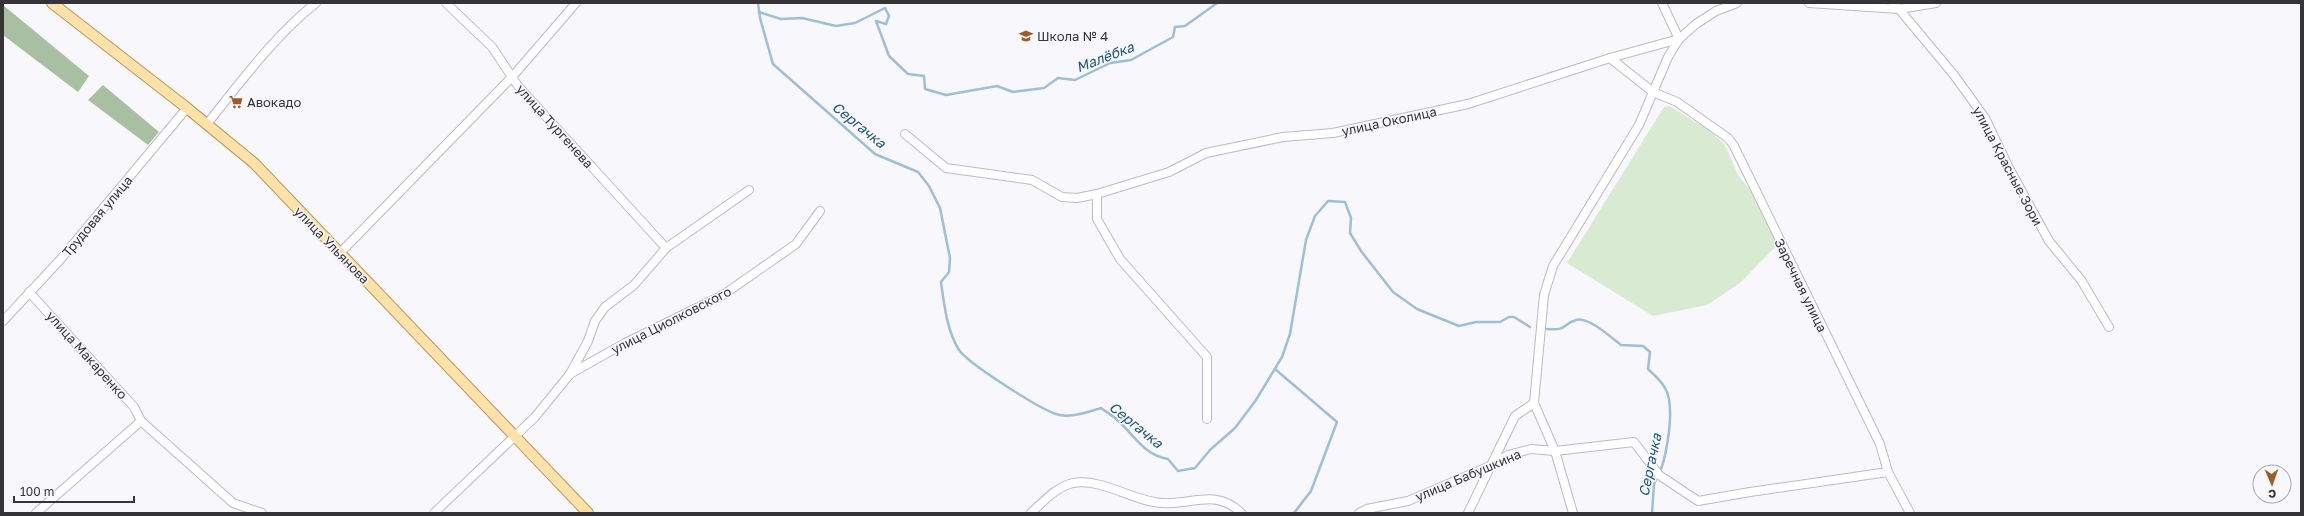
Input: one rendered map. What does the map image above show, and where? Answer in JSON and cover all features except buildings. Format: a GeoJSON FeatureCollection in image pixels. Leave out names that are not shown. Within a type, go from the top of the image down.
{"type":"FeatureCollection","features":[{"type":"Feature","properties":{"kind":"main road","name":"улица Ульянова"},"geometry":{"type":"LineString","coordinates":[[52,3],[187,108],[254,163],[588,513]]}},
{"type":"Feature","properties":{"kind":"street"},"geometry":{"type":"LineString","coordinates":[[207,124],[244,78],[304,13],[316,3]]}},
{"type":"Feature","properties":{"kind":"street","name":"улица Тургенева"},"geometry":{"type":"LineString","coordinates":[[446,3],[492,47],[512,77],[666,248]]}},
{"type":"Feature","properties":{"kind":"street"},"geometry":{"type":"LineString","coordinates":[[340,253],[512,77],[576,3]]}},
{"type":"Feature","properties":{"kind":"street"},"geometry":{"type":"LineString","coordinates":[[1662,3],[1679,39]]}},
{"type":"Feature","properties":{"kind":"street"},"geometry":{"type":"LineString","coordinates":[[1572,513],[1554,451],[1534,403],[1544,295],[1553,266],[1639,125],[1668,57],[1679,39],[1706,17],[1737,3]]}},
{"type":"Feature","properties":{"kind":"street"},"geometry":{"type":"LineString","coordinates":[[1809,3],[1897,6],[1936,3]]}},
{"type":"Feature","properties":{"kind":"street","name":"улица Красные Зори"},"geometry":{"type":"LineString","coordinates":[[1897,6],[1954,75],[1985,118],[2009,168],[2049,242],[2081,280],[2110,327]]}},
{"type":"Feature","properties":{"kind":"street","name":"улица Околица"},"geometry":{"type":"LineString","coordinates":[[905,134],[946,168],[1032,180],[1062,197],[1078,198],[1097,194],[1169,172],[1206,153],[1283,137],[1333,133],[1461,106],[1610,58],[1679,39]]}},
{"type":"Feature","properties":{"kind":"street","name":"Заречная улица"},"geometry":{"type":"LineString","coordinates":[[1610,58],[1654,92],[1677,102],[1728,138],[1734,146],[1880,444],[1888,472],[1910,513]]}},
{"type":"Feature","properties":{"kind":"street","name":"Трудовая улица"},"geometry":{"type":"LineString","coordinates":[[3,321],[59,261],[187,108]]}},
{"type":"Feature","properties":{"kind":"street","name":"улица Циолковского"},"geometry":{"type":"LineString","coordinates":[[434,513],[535,417],[570,374],[588,341],[595,321],[605,307],[634,285],[666,248],[749,190]]}},
{"type":"Feature","properties":{"kind":"street"},"geometry":{"type":"LineString","coordinates":[[1097,194],[1097,219],[1120,259],[1207,357],[1207,419]]}},
{"type":"Feature","properties":{"kind":"street","name":"улица Циолковского"},"geometry":{"type":"LineString","coordinates":[[570,374],[625,343],[723,295],[796,244],[820,211]]}},
{"type":"Feature","properties":{"kind":"street","name":"улица Макаренко"},"geometry":{"type":"LineString","coordinates":[[29,292],[134,407],[141,421],[233,503],[262,513]]}},
{"type":"Feature","properties":{"kind":"street"},"geometry":{"type":"LineString","coordinates":[[1468,513],[1515,416],[1534,403]]}},
{"type":"Feature","properties":{"kind":"street"},"geometry":{"type":"LineString","coordinates":[[36,513],[141,421]]}},
{"type":"Feature","properties":{"kind":"street","name":"улица Бабушкина"},"geometry":{"type":"LineString","coordinates":[[1359,513],[1367,509],[1408,501],[1492,465],[1508,455],[1531,449],[1554,451],[1634,442],[1658,475],[1698,501],[1888,472]]}},
{"type":"Feature","properties":{"kind":"street"},"geometry":{"type":"LineString","coordinates":[[1031,513],[1057,490],[1073,483],[1093,484],[1162,503],[1215,498],[1231,504],[1241,513]]}},
{"type":"Feature","properties":{"kind":"green space"},"geometry":{"type":"Polygon","coordinates":[[[3,5],[89,76],[78,92],[3,35],[3,5]]]}},
{"type":"Feature","properties":{"kind":"green space"},"geometry":{"type":"Polygon","coordinates":[[[103,85],[159,132],[148,145],[88,100],[103,85]]]}},
{"type":"Feature","properties":{"kind":"green space"},"geometry":{"type":"Polygon","coordinates":[[[1669,106],[1709,130],[1725,145],[1738,175],[1750,190],[1778,244],[1740,283],[1707,305],[1653,316],[1567,263],[1664,107],[1669,106]]]}},
{"type":"Feature","properties":{"kind":"waterway","name":"Сергачка"},"geometry":{"type":"LineString","coordinates":[[758,3],[760,18],[773,64],[875,154],[918,172],[929,186],[940,208],[950,258],[949,272],[941,282],[945,308],[955,343],[965,357],[1004,385],[1056,414],[1066,416],[1101,408],[1123,425],[1145,448],[1159,457],[1168,459],[1178,471],[1195,468],[1210,450],[1235,428],[1256,400],[1282,357],[1290,334],[1306,240],[1315,216],[1328,201],[1345,202],[1351,218],[1350,233],[1361,251],[1393,292],[1417,309],[1459,326],[1476,322],[1500,322],[1509,317],[1514,317],[1530,327]]}},
{"type":"Feature","properties":{"kind":"waterway","name":"Малёбка"},"geometry":{"type":"LineString","coordinates":[[759,12],[781,19],[802,18],[836,26],[855,23],[885,8],[889,16],[886,24],[876,21],[889,56],[908,74],[924,76],[925,89],[946,95],[997,86],[1013,92],[1044,88],[1058,78],[1075,80],[1110,63],[1131,60],[1173,37],[1175,27],[1185,26],[1217,3]]}},
{"type":"Feature","properties":{"kind":"waterway","name":"Сергачка"},"geometry":{"type":"LineString","coordinates":[[1547,329],[1562,328],[1576,320],[1587,321],[1600,328],[1621,345],[1643,346],[1650,352],[1648,369],[1665,387],[1669,398],[1670,408],[1669,431],[1663,464],[1660,472]]}},
{"type":"Feature","properties":{"kind":"waterway"},"geometry":{"type":"LineString","coordinates":[[1275,369],[1337,422],[1311,491],[1294,513]]}},
{"type":"Feature","properties":{"kind":"waterway","name":"Сергачка"},"geometry":{"type":"LineString","coordinates":[[1652,513],[1654,484],[1658,476]]}},
{"type":"Feature","properties":{"kind":"place","name":"Школа № 4"},"geometry":{"type":"Point","coordinates":[1026,36]}},
{"type":"Feature","properties":{"kind":"place","name":"Авокадо"},"geometry":{"type":"Point","coordinates":[236,102]}}]}
